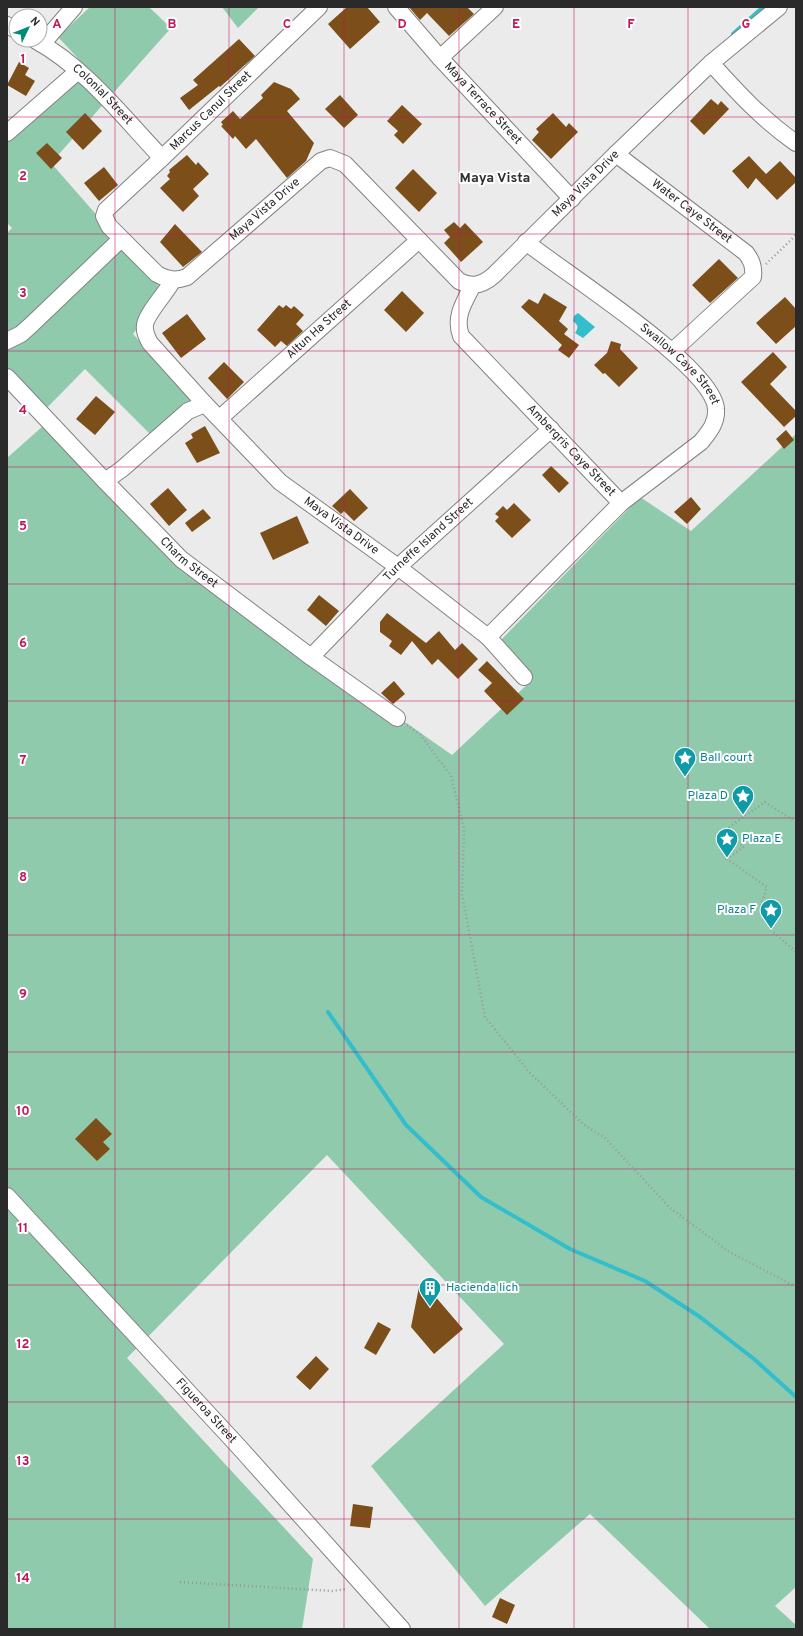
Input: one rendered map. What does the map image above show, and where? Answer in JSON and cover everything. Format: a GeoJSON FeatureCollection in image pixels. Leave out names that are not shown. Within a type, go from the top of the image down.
{"type":"FeatureCollection","features":[{"type":"Feature","properties":{"kind":"street"},"geometry":{"type":"LineString","coordinates":[[48,32],[74,7]]}},
{"type":"Feature","properties":{"kind":"street","name":"Marcus Canul Street"},"geometry":{"type":"LineString","coordinates":[[121,239],[109,226],[104,216],[109,206],[162,158],[319,7]]}},
{"type":"Feature","properties":{"kind":"street","name":"Maya Terrace Street"},"geometry":{"type":"LineString","coordinates":[[396,7],[440,58],[572,199]]}},
{"type":"Feature","properties":{"kind":"street"},"geometry":{"type":"LineString","coordinates":[[440,58],[495,7]]}},
{"type":"Feature","properties":{"kind":"street","name":"Maya Vista Drive"},"geometry":{"type":"LineString","coordinates":[[524,677],[488,637],[398,567],[280,482],[205,404],[150,343],[144,326],[146,319],[168,290],[173,280],[187,277],[193,273],[322,161],[330,158],[345,164],[459,281],[465,284],[473,285],[487,281],[711,63],[779,7]]}},
{"type":"Feature","properties":{"kind":"street","name":"Colonial Street"},"geometry":{"type":"LineString","coordinates":[[46,48],[78,71],[106,98],[162,158]]}},
{"type":"Feature","properties":{"kind":"street"},"geometry":{"type":"LineString","coordinates":[[711,63],[759,114],[796,143]]}},
{"type":"Feature","properties":{"kind":"street"},"geometry":{"type":"LineString","coordinates":[[7,133],[78,71]]}},
{"type":"Feature","properties":{"kind":"street","name":"Water Caye Street"},"geometry":{"type":"LineString","coordinates":[[616,154],[746,253],[754,268],[753,277]]}},
{"type":"Feature","properties":{"kind":"street"},"geometry":{"type":"LineString","coordinates":[[7,341],[17,336],[30,326],[121,239],[157,274],[173,280]]}},
{"type":"Feature","properties":{"kind":"street","name":"Altun Ha Street"},"geometry":{"type":"LineString","coordinates":[[220,418],[419,240]]}},
{"type":"Feature","properties":{"kind":"street","name":"Swallow Caye Street"},"geometry":{"type":"LineString","coordinates":[[526,242],[606,300],[671,350],[702,381],[712,394],[716,409],[715,420],[711,430],[701,442],[621,503]]}},
{"type":"Feature","properties":{"kind":"street"},"geometry":{"type":"LineString","coordinates":[[671,350],[678,347],[753,277]]}},
{"type":"Feature","properties":{"kind":"street","name":"Ambergris Caye Street"},"geometry":{"type":"LineString","coordinates":[[473,285],[458,317],[458,328],[461,336],[552,429],[621,503],[488,637]]}},
{"type":"Feature","properties":{"kind":"street","name":"Charm Street"},"geometry":{"type":"LineString","coordinates":[[7,377],[181,559],[311,657],[397,718]]}},
{"type":"Feature","properties":{"kind":"street"},"geometry":{"type":"LineString","coordinates":[[105,481],[122,469],[188,411],[205,404]]}},
{"type":"Feature","properties":{"kind":"street","name":"Turneffe Island Street"},"geometry":{"type":"LineString","coordinates":[[311,657],[398,567],[552,429]]}},
{"type":"Feature","properties":{"kind":"street","name":"Figueroa Street"},"geometry":{"type":"LineString","coordinates":[[7,1196],[239,1447],[402,1629]]}},
{"type":"Feature","properties":{"kind":"path"},"geometry":{"type":"LineString","coordinates":[[753,277],[796,235]]}},
{"type":"Feature","properties":{"kind":"path"},"geometry":{"type":"LineString","coordinates":[[397,718],[420,734],[451,776],[464,829],[462,894],[485,1017],[530,1074],[583,1124],[605,1138],[670,1208],[728,1251],[796,1287]]}},
{"type":"Feature","properties":{"kind":"path"},"geometry":{"type":"LineString","coordinates":[[796,822],[765,802],[722,832],[744,847],[727,859],[767,887],[760,908],[771,930],[796,952]]}},
{"type":"Feature","properties":{"kind":"path"},"geometry":{"type":"LineString","coordinates":[[180,1582],[332,1591],[365,1587]]}},
{"type":"Feature","properties":{"kind":"green space"},"geometry":{"type":"Polygon","coordinates":[[[90,7],[149,7],[171,28],[51,163],[165,293],[133,334],[195,402],[155,439],[85,369],[36,419],[7,388],[7,233],[12,228],[7,223],[7,139],[88,69],[58,37],[90,7]]]}},
{"type":"Feature","properties":{"kind":"green space"},"geometry":{"type":"Polygon","coordinates":[[[222,7],[259,7],[238,28],[222,7]]]}},
{"type":"Feature","properties":{"kind":"green space"},"geometry":{"type":"Polygon","coordinates":[[[43,426],[170,557],[452,755],[531,681],[501,640],[640,497],[691,531],[796,434],[796,1587],[775,1606],[796,1625],[796,1629],[710,1629],[590,1514],[485,1606],[371,1466],[504,1344],[327,1155],[127,1358],[313,1559],[302,1629],[7,1629],[7,458],[43,426]]]}},
{"type":"Feature","properties":{"kind":"water"},"geometry":{"type":"Polygon","coordinates":[[[578,313],[595,327],[583,338],[575,333],[577,326],[573,321],[574,316],[578,313]]]}},
{"type":"Feature","properties":{"kind":"building"},"geometry":{"type":"Polygon","coordinates":[[[347,7],[367,7],[380,22],[350,49],[328,24],[347,7]]]}},
{"type":"Feature","properties":{"kind":"building"},"geometry":{"type":"Polygon","coordinates":[[[409,7],[467,7],[474,14],[449,36],[427,13],[420,20],[409,7]]]}},
{"type":"Feature","properties":{"kind":"building"},"geometry":{"type":"Polygon","coordinates":[[[239,39],[255,56],[220,87],[219,86],[189,110],[180,98],[198,85],[193,80],[239,39]]]}},
{"type":"Feature","properties":{"kind":"building"},"geometry":{"type":"Polygon","coordinates":[[[19,62],[29,68],[25,75],[35,81],[26,96],[7,85],[19,62]]]}},
{"type":"Feature","properties":{"kind":"building"},"geometry":{"type":"Polygon","coordinates":[[[274,82],[291,89],[300,99],[287,111],[314,143],[306,161],[287,178],[256,139],[246,149],[235,136],[233,139],[221,126],[223,125],[221,122],[233,111],[240,119],[263,98],[261,95],[274,82]]]}},
{"type":"Feature","properties":{"kind":"building"},"geometry":{"type":"Polygon","coordinates":[[[340,95],[358,115],[344,128],[325,109],[340,95]]]}},
{"type":"Feature","properties":{"kind":"building"},"geometry":{"type":"Polygon","coordinates":[[[711,99],[718,105],[721,101],[729,109],[704,135],[690,121],[711,99]]]}},
{"type":"Feature","properties":{"kind":"building"},"geometry":{"type":"Polygon","coordinates":[[[402,105],[422,124],[403,144],[394,135],[398,131],[387,121],[402,105]]]}},
{"type":"Feature","properties":{"kind":"building"},"geometry":{"type":"Polygon","coordinates":[[[85,113],[102,131],[83,150],[66,132],[85,113]]]}},
{"type":"Feature","properties":{"kind":"building"},"geometry":{"type":"Polygon","coordinates":[[[553,113],[566,127],[569,123],[578,132],[551,159],[532,140],[539,132],[536,129],[553,113]]]}},
{"type":"Feature","properties":{"kind":"building"},"geometry":{"type":"Polygon","coordinates":[[[47,143],[62,158],[51,169],[36,153],[47,143]]]}},
{"type":"Feature","properties":{"kind":"building"},"geometry":{"type":"Polygon","coordinates":[[[187,155],[196,165],[198,162],[209,174],[193,189],[199,196],[183,212],[160,188],[170,179],[167,176],[170,172],[169,170],[187,155]]]}},
{"type":"Feature","properties":{"kind":"building"},"geometry":{"type":"Polygon","coordinates":[[[749,156],[766,174],[780,161],[796,178],[796,182],[777,200],[756,178],[748,189],[732,171],[749,156]]]}},
{"type":"Feature","properties":{"kind":"building"},"geometry":{"type":"Polygon","coordinates":[[[104,167],[118,185],[99,201],[84,183],[104,167]]]}},
{"type":"Feature","properties":{"kind":"building"},"geometry":{"type":"Polygon","coordinates":[[[413,169],[437,193],[419,212],[395,188],[413,169]]]}},
{"type":"Feature","properties":{"kind":"building"},"geometry":{"type":"Polygon","coordinates":[[[454,222],[460,228],[465,223],[483,242],[461,262],[444,243],[450,237],[444,230],[454,222]]]}},
{"type":"Feature","properties":{"kind":"building"},"geometry":{"type":"Polygon","coordinates":[[[175,224],[202,252],[183,267],[160,242],[175,224]]]}},
{"type":"Feature","properties":{"kind":"building"},"geometry":{"type":"Polygon","coordinates":[[[719,259],[738,278],[710,303],[692,285],[719,259]]]}},
{"type":"Feature","properties":{"kind":"building"},"geometry":{"type":"Polygon","coordinates":[[[402,291],[424,313],[406,332],[384,310],[402,291]]]}},
{"type":"Feature","properties":{"kind":"building"},"geometry":{"type":"Polygon","coordinates":[[[544,293],[567,307],[559,321],[568,329],[564,334],[579,345],[569,358],[558,350],[562,345],[521,307],[529,299],[538,304],[544,293]]]}},
{"type":"Feature","properties":{"kind":"building"},"geometry":{"type":"Polygon","coordinates":[[[785,297],[796,309],[796,326],[776,344],[756,323],[785,297]]]}},
{"type":"Feature","properties":{"kind":"building"},"geometry":{"type":"Polygon","coordinates":[[[279,305],[283,308],[286,305],[291,309],[294,306],[304,315],[296,324],[303,331],[287,346],[281,341],[275,347],[257,330],[279,305]]]}},
{"type":"Feature","properties":{"kind":"building"},"geometry":{"type":"Polygon","coordinates":[[[187,314],[206,339],[181,358],[162,333],[187,314]]]}},
{"type":"Feature","properties":{"kind":"building"},"geometry":{"type":"Polygon","coordinates":[[[611,341],[621,344],[620,349],[638,368],[619,387],[605,373],[603,374],[594,365],[607,353],[611,341]]]}},
{"type":"Feature","properties":{"kind":"building"},"geometry":{"type":"Polygon","coordinates":[[[773,352],[787,367],[770,384],[796,411],[796,416],[784,427],[741,382],[773,352]]]}},
{"type":"Feature","properties":{"kind":"building"},"geometry":{"type":"Polygon","coordinates":[[[224,362],[244,382],[227,399],[208,378],[224,362]]]}},
{"type":"Feature","properties":{"kind":"building"},"geometry":{"type":"Polygon","coordinates":[[[96,396],[115,412],[95,435],[76,419],[96,396]]]}},
{"type":"Feature","properties":{"kind":"building"},"geometry":{"type":"Polygon","coordinates":[[[205,426],[220,453],[197,463],[185,443],[193,438],[191,434],[205,426]]]}},
{"type":"Feature","properties":{"kind":"building"},"geometry":{"type":"Polygon","coordinates":[[[786,430],[794,440],[784,449],[776,439],[786,430]]]}},
{"type":"Feature","properties":{"kind":"building"},"geometry":{"type":"Polygon","coordinates":[[[551,466],[569,483],[559,493],[542,475],[551,466]]]}},
{"type":"Feature","properties":{"kind":"building"},"geometry":{"type":"Polygon","coordinates":[[[168,488],[187,510],[169,526],[150,504],[168,488]]]}},
{"type":"Feature","properties":{"kind":"building"},"geometry":{"type":"Polygon","coordinates":[[[350,489],[368,508],[354,521],[344,511],[341,514],[332,506],[350,489]]]}},
{"type":"Feature","properties":{"kind":"building"},"geometry":{"type":"Polygon","coordinates":[[[691,497],[701,509],[687,524],[674,512],[691,497]]]}},
{"type":"Feature","properties":{"kind":"building"},"geometry":{"type":"Polygon","coordinates":[[[514,503],[531,520],[512,538],[495,521],[499,517],[495,514],[503,506],[507,510],[514,503]]]}},
{"type":"Feature","properties":{"kind":"building"},"geometry":{"type":"Polygon","coordinates":[[[203,509],[211,518],[192,532],[185,523],[203,509]]]}},
{"type":"Feature","properties":{"kind":"building"},"geometry":{"type":"Polygon","coordinates":[[[297,516],[309,543],[273,560],[260,533],[297,516]]]}},
{"type":"Feature","properties":{"kind":"building"},"geometry":{"type":"Polygon","coordinates":[[[319,595],[339,611],[326,626],[307,610],[319,595]]]}},
{"type":"Feature","properties":{"kind":"building"},"geometry":{"type":"Polygon","coordinates":[[[387,613],[426,643],[439,631],[455,650],[462,643],[478,659],[458,679],[438,659],[432,665],[412,641],[401,655],[389,646],[392,641],[380,632],[380,622],[387,613]]]}},
{"type":"Feature","properties":{"kind":"building"},"geometry":{"type":"Polygon","coordinates":[[[487,661],[524,699],[507,715],[484,691],[492,683],[478,670],[487,661]]]}},
{"type":"Feature","properties":{"kind":"building"},"geometry":{"type":"Polygon","coordinates":[[[394,681],[405,694],[393,704],[381,693],[394,681]]]}},
{"type":"Feature","properties":{"kind":"building"},"geometry":{"type":"Polygon","coordinates":[[[96,1118],[112,1134],[103,1142],[110,1149],[97,1161],[75,1139],[96,1118]]]}},
{"type":"Feature","properties":{"kind":"building","name":"Hacienda Iich"},"geometry":{"type":"Polygon","coordinates":[[[419,1287],[428,1288],[463,1329],[434,1354],[411,1327],[419,1287]]]}},
{"type":"Feature","properties":{"kind":"building"},"geometry":{"type":"Polygon","coordinates":[[[378,1322],[391,1329],[376,1355],[364,1348],[378,1322]]]}},
{"type":"Feature","properties":{"kind":"building"},"geometry":{"type":"Polygon","coordinates":[[[316,1356],[329,1369],[310,1390],[296,1377],[316,1356]]]}},
{"type":"Feature","properties":{"kind":"building"},"geometry":{"type":"Polygon","coordinates":[[[353,1504],[373,1507],[370,1528],[350,1526],[353,1504]]]}},
{"type":"Feature","properties":{"kind":"building"},"geometry":{"type":"Polygon","coordinates":[[[500,1598],[515,1605],[507,1624],[492,1617],[500,1598]]]}},
{"type":"Feature","properties":{"kind":"waterway"},"geometry":{"type":"LineString","coordinates":[[733,34],[763,7]]}},
{"type":"Feature","properties":{"kind":"waterway"},"geometry":{"type":"LineString","coordinates":[[328,1012],[406,1125],[481,1197],[570,1249],[645,1281],[700,1317],[754,1359],[796,1397]]}},
{"type":"Feature","properties":{"kind":"place","name":"Ball court"},"geometry":{"type":"Point","coordinates":[685,778]}},
{"type":"Feature","properties":{"kind":"place","name":"Plaza D"},"geometry":{"type":"Point","coordinates":[743,816]}},
{"type":"Feature","properties":{"kind":"place","name":"Plaza E"},"geometry":{"type":"Point","coordinates":[727,858]}},
{"type":"Feature","properties":{"kind":"place","name":"Plaza F"},"geometry":{"type":"Point","coordinates":[771,930]}},
{"type":"Feature","properties":{"kind":"place","name":"Hacienda Iich"},"geometry":{"type":"Point","coordinates":[430,1308]}},
{"type":"Feature","properties":{"kind":"district","name":"Maya Vista"},"geometry":{"type":"Point","coordinates":[495,178]}}]}
